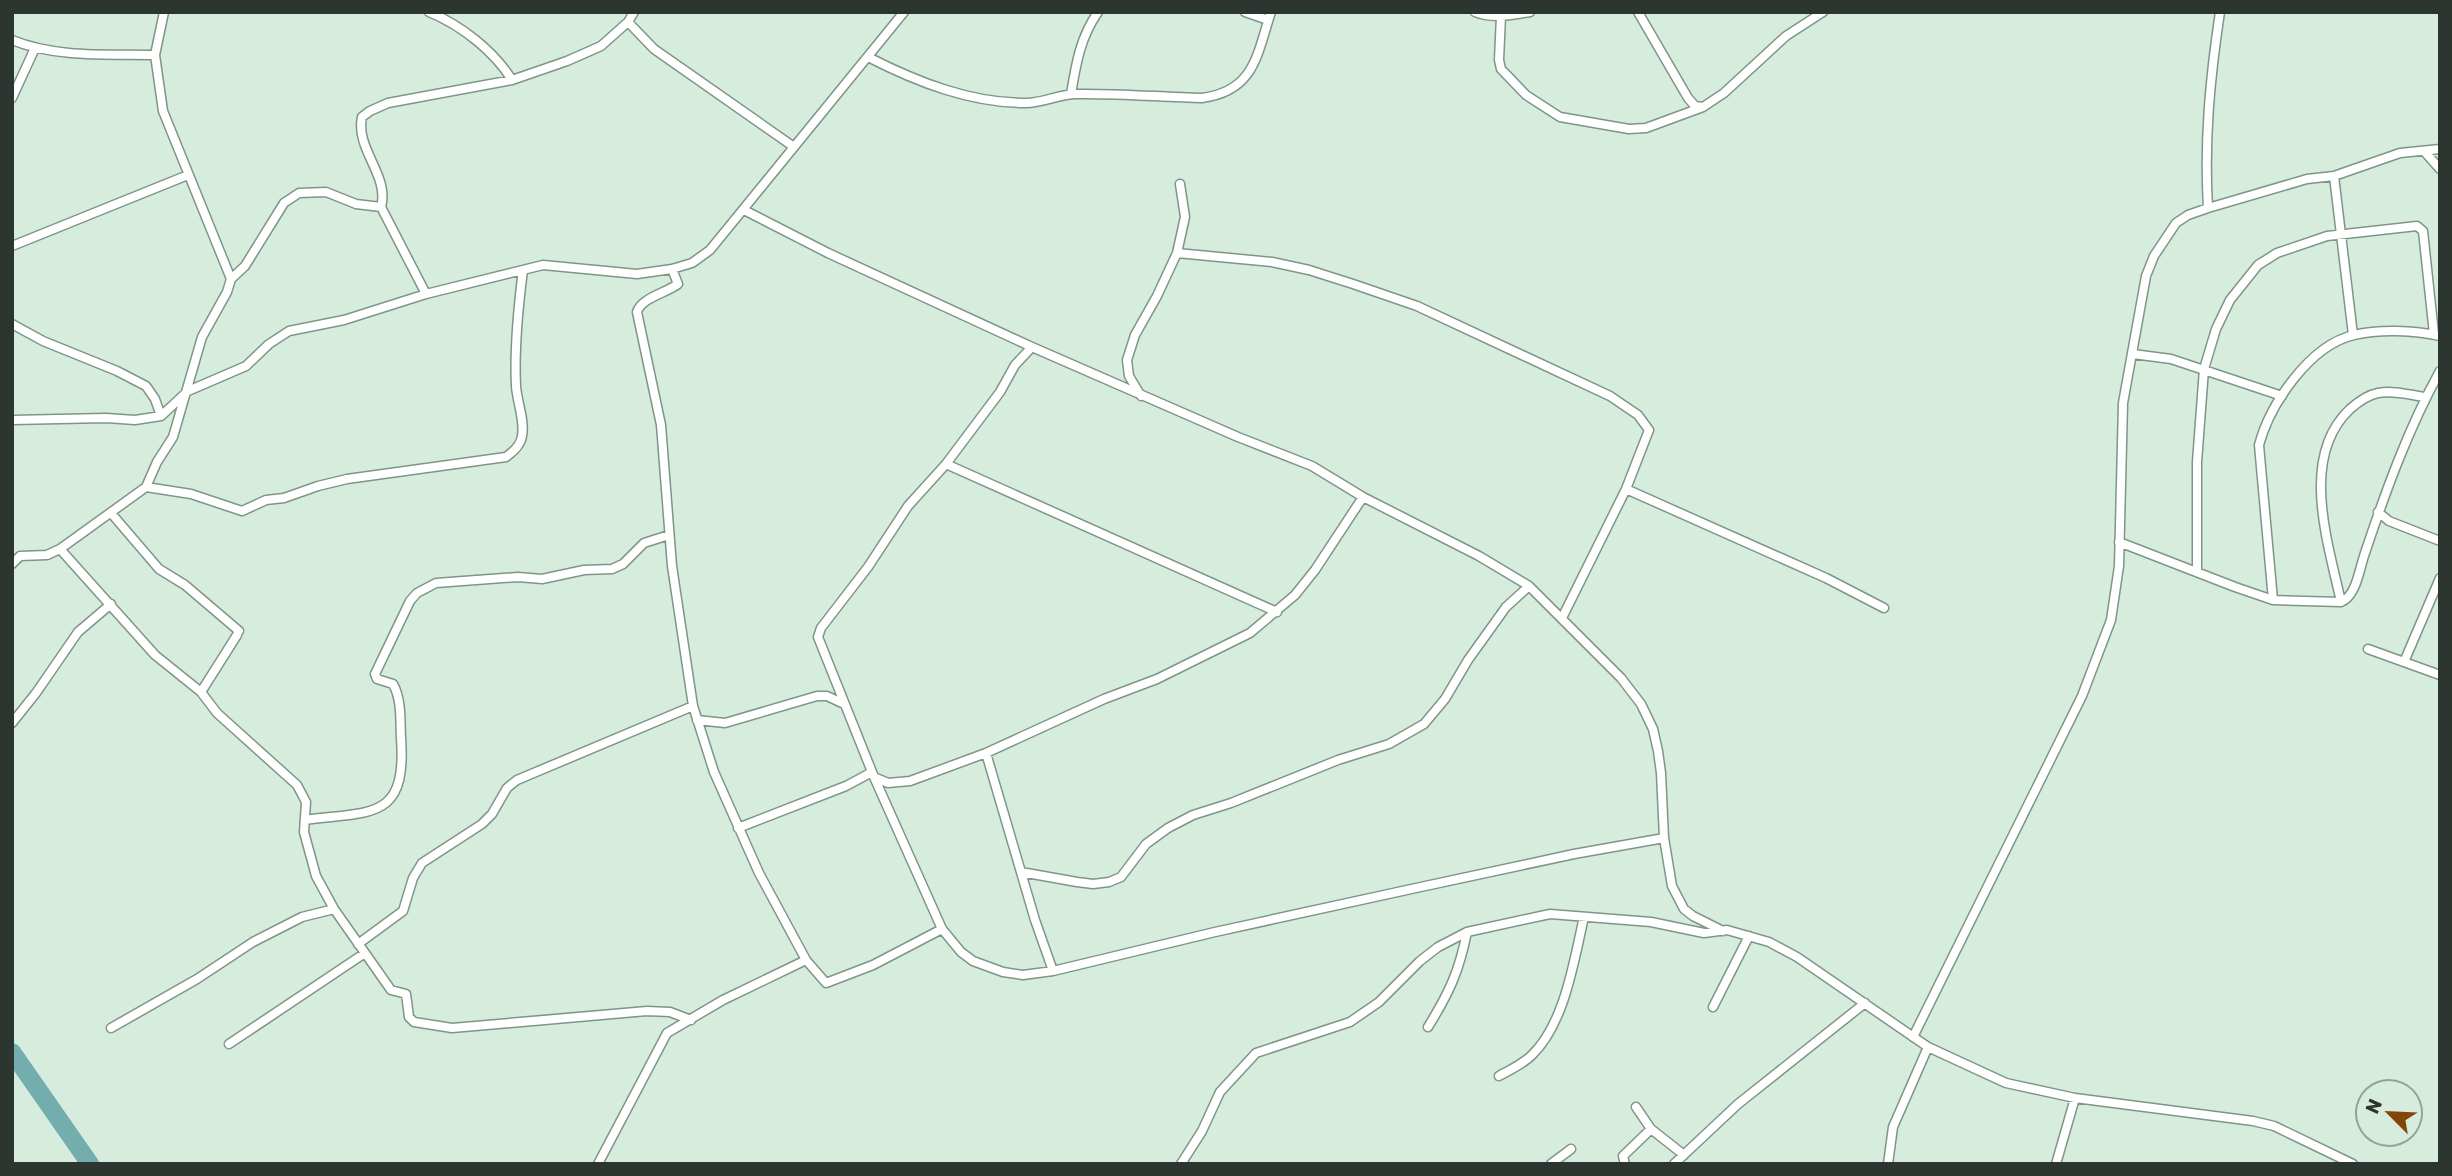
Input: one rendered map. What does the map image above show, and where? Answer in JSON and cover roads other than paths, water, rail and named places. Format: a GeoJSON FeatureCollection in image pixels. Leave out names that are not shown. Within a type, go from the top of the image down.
{"type":"FeatureCollection","features":[{"type":"Feature","properties":{"kind":"street"},"geometry":{"type":"LineString","coordinates":[[164,12],[155,55],[163,111],[231,279]]}},
{"type":"Feature","properties":{"kind":"street"},"geometry":{"type":"LineString","coordinates":[[429,12],[467,34],[499,61],[512,80]]}},
{"type":"Feature","properties":{"kind":"street"},"geometry":{"type":"LineString","coordinates":[[426,294],[381,207],[382,189],[362,139],[362,117],[380,105],[512,80],[594,50],[628,22],[634,12]]}},
{"type":"Feature","properties":{"kind":"street"},"geometry":{"type":"LineString","coordinates":[[12,420],[135,420],[161,416],[188,391],[246,366],[269,344],[289,331],[344,320],[426,294],[543,265],[637,274],[672,269],[692,262],[710,250],[744,210],[904,12]]}},
{"type":"Feature","properties":{"kind":"street"},"geometry":{"type":"LineString","coordinates":[[1071,94],[1080,48],[1087,28],[1098,12]]}},
{"type":"Feature","properties":{"kind":"street"},"geometry":{"type":"LineString","coordinates":[[868,57],[918,81],[988,100],[1028,103],[1071,94],[1202,98],[1222,94],[1236,86],[1254,67],[1270,16],[1245,12]]}},
{"type":"Feature","properties":{"kind":"street"},"geometry":{"type":"LineString","coordinates":[[1475,12],[1501,16],[1530,12]]}},
{"type":"Feature","properties":{"kind":"street"},"geometry":{"type":"LineString","coordinates":[[1638,12],[1688,99],[1695,106],[1703,107]]}},
{"type":"Feature","properties":{"kind":"street"},"geometry":{"type":"LineString","coordinates":[[1501,16],[1499,60],[1505,75],[1525,95],[1560,117],[1629,129],[1646,128],[1703,107],[1724,93],[1786,36],[1823,12]]}},
{"type":"Feature","properties":{"kind":"street"},"geometry":{"type":"LineString","coordinates":[[2208,208],[2207,113],[2220,12]]}},
{"type":"Feature","properties":{"kind":"street"},"geometry":{"type":"LineString","coordinates":[[628,22],[654,49],[794,147]]}},
{"type":"Feature","properties":{"kind":"street"},"geometry":{"type":"LineString","coordinates":[[12,40],[35,48],[79,53],[155,55]]}},
{"type":"Feature","properties":{"kind":"street"},"geometry":{"type":"LineString","coordinates":[[12,98],[35,48]]}},
{"type":"Feature","properties":{"kind":"street"},"geometry":{"type":"LineString","coordinates":[[1913,1037],[2081,696],[2111,620],[2119,566],[2123,403],[2146,276],[2154,256],[2176,223],[2188,215],[2307,179],[2334,176],[2392,156],[2440,149]]}},
{"type":"Feature","properties":{"kind":"street"},"geometry":{"type":"LineString","coordinates":[[2424,151],[2440,169]]}},
{"type":"Feature","properties":{"kind":"street"},"geometry":{"type":"LineString","coordinates":[[12,246],[188,175]]}},
{"type":"Feature","properties":{"kind":"street"},"geometry":{"type":"LineString","coordinates":[[2334,176],[2353,335]]}},
{"type":"Feature","properties":{"kind":"street"},"geometry":{"type":"LineString","coordinates":[[1141,396],[1129,376],[1127,360],[1135,335],[1177,253],[1185,218],[1180,184]]}},
{"type":"Feature","properties":{"kind":"street"},"geometry":{"type":"LineString","coordinates":[[12,564],[20,556],[47,555],[60,550],[146,487],[157,462],[173,437],[202,337],[227,292],[231,279],[245,266],[284,203],[299,193],[326,192],[356,204],[381,207]]}},
{"type":"Feature","properties":{"kind":"street"},"geometry":{"type":"LineString","coordinates":[[744,210],[828,253],[1032,347],[1141,396],[1312,466],[1363,497],[1452,541],[1529,586],[1621,678],[1641,704],[1653,729],[1661,773],[1664,838],[1672,886],[1679,902],[1693,916],[1723,930],[1769,942],[1797,957],[1928,1047],[2006,1083],[2075,1098],[2253,1121],[2274,1126],[2353,1164]]}},
{"type":"Feature","properties":{"kind":"street"},"geometry":{"type":"LineString","coordinates":[[2197,571],[2197,462],[2204,369],[2222,313],[2258,265],[2277,253],[2342,233],[2417,226],[2421,228],[2437,335],[2395,332],[2353,335],[2313,357],[2282,396],[2262,433],[2259,445],[2273,600]]}},
{"type":"Feature","properties":{"kind":"street"},"geometry":{"type":"LineString","coordinates":[[1177,253],[1272,262],[1309,270],[1366,288],[1417,306],[1610,396],[1637,415],[1649,430],[1626,489],[1562,618]]}},
{"type":"Feature","properties":{"kind":"street"},"geometry":{"type":"LineString","coordinates":[[672,269],[678,284],[666,293],[643,302],[637,312],[661,425],[669,535],[693,706],[714,772],[738,828],[806,960],[826,983],[873,965],[942,929]]}},
{"type":"Feature","properties":{"kind":"street"},"geometry":{"type":"LineString","coordinates":[[146,487],[191,494],[243,511],[266,500],[284,498],[346,480],[506,457],[517,447],[522,437],[515,354],[523,271]]}},
{"type":"Feature","properties":{"kind":"street"},"geometry":{"type":"LineString","coordinates":[[12,324],[43,341],[117,371],[145,386],[155,399],[161,416]]}},
{"type":"Feature","properties":{"kind":"street"},"geometry":{"type":"LineString","coordinates":[[1032,347],[1015,365],[1000,392],[946,464],[908,506],[868,567],[819,633],[819,644],[873,774],[942,929],[961,952],[973,961],[1003,972],[1023,975],[1053,971],[1362,899],[1574,854],[1664,838]]}},
{"type":"Feature","properties":{"kind":"street"},"geometry":{"type":"LineString","coordinates":[[2133,354],[2171,359],[2282,396]]}},
{"type":"Feature","properties":{"kind":"street"},"geometry":{"type":"LineString","coordinates":[[2119,542],[2273,600],[2340,602],[2349,597],[2378,513],[2425,397],[2440,371]]}},
{"type":"Feature","properties":{"kind":"street"},"geometry":{"type":"LineString","coordinates":[[2340,602],[2322,512],[2322,469],[2329,438],[2337,421],[2358,402],[2374,393],[2391,392],[2425,397]]}},
{"type":"Feature","properties":{"kind":"street"},"geometry":{"type":"LineString","coordinates":[[946,464],[1277,612]]}},
{"type":"Feature","properties":{"kind":"street"},"geometry":{"type":"LineString","coordinates":[[1626,489],[1826,578],[1884,608]]}},
{"type":"Feature","properties":{"kind":"street"},"geometry":{"type":"LineString","coordinates":[[873,774],[888,783],[909,781],[986,753],[1104,699],[1157,679],[1250,633],[1295,595],[1315,570],[1363,497]]}},
{"type":"Feature","properties":{"kind":"street"},"geometry":{"type":"LineString","coordinates":[[111,513],[159,569],[185,585],[238,633],[201,692]]}},
{"type":"Feature","properties":{"kind":"street"},"geometry":{"type":"LineString","coordinates":[[2378,513],[2389,521],[2440,541]]}},
{"type":"Feature","properties":{"kind":"street"},"geometry":{"type":"LineString","coordinates":[[305,820],[374,811],[388,802],[399,784],[403,765],[399,699],[393,684],[377,679],[375,674],[410,600],[417,593],[436,583],[518,577],[542,579],[584,570],[612,569],[623,564],[644,543],[669,535]]}},
{"type":"Feature","properties":{"kind":"street"},"geometry":{"type":"LineString","coordinates":[[60,550],[155,655],[201,692],[217,713],[297,785],[306,802],[304,838],[316,876],[334,909],[392,990],[406,995],[410,1017],[416,1023],[452,1028],[647,1011],[670,1012],[691,1020]]}},
{"type":"Feature","properties":{"kind":"street"},"geometry":{"type":"LineString","coordinates":[[2404,662],[2440,578]]}},
{"type":"Feature","properties":{"kind":"street"},"geometry":{"type":"LineString","coordinates":[[1021,872],[1085,883],[1109,882],[1121,877],[1146,844],[1193,815],[1231,803],[1338,760],[1389,744],[1424,724],[1445,699],[1468,660],[1506,607],[1529,586]]}},
{"type":"Feature","properties":{"kind":"street"},"geometry":{"type":"LineString","coordinates":[[12,723],[78,632],[111,604]]}},
{"type":"Feature","properties":{"kind":"street"},"geometry":{"type":"LineString","coordinates":[[2368,649],[2440,676]]}},
{"type":"Feature","properties":{"kind":"street"},"geometry":{"type":"LineString","coordinates":[[697,720],[724,723],[817,695],[827,696],[844,704]]}},
{"type":"Feature","properties":{"kind":"street"},"geometry":{"type":"LineString","coordinates":[[358,944],[399,916],[407,904],[413,878],[422,863],[482,824],[492,814],[507,788],[517,780],[693,706]]}},
{"type":"Feature","properties":{"kind":"street"},"geometry":{"type":"LineString","coordinates":[[986,753],[1035,920],[1053,971]]}},
{"type":"Feature","properties":{"kind":"street"},"geometry":{"type":"LineString","coordinates":[[738,828],[873,774]]}},
{"type":"Feature","properties":{"kind":"street"},"geometry":{"type":"LineString","coordinates":[[111,1028],[197,979],[253,942],[302,917],[334,909]]}},
{"type":"Feature","properties":{"kind":"street"},"geometry":{"type":"LineString","coordinates":[[1181,1164],[1202,1131],[1220,1092],[1256,1053],[1350,1022],[1379,1002],[1429,954],[1467,932],[1541,915],[1651,922],[1704,933],[1723,930]]}},
{"type":"Feature","properties":{"kind":"street"},"geometry":{"type":"LineString","coordinates":[[1499,1076],[1522,1063],[1542,1043],[1566,995],[1584,917]]}},
{"type":"Feature","properties":{"kind":"street"},"geometry":{"type":"LineString","coordinates":[[1427,1027],[1453,984],[1461,965],[1467,932]]}},
{"type":"Feature","properties":{"kind":"street"},"geometry":{"type":"LineString","coordinates":[[1713,1007],[1749,936]]}},
{"type":"Feature","properties":{"kind":"street"},"geometry":{"type":"LineString","coordinates":[[229,1044],[365,953]]}},
{"type":"Feature","properties":{"kind":"street"},"geometry":{"type":"LineString","coordinates":[[598,1164],[667,1034],[723,1000],[806,960]]}},
{"type":"Feature","properties":{"kind":"street"},"geometry":{"type":"LineString","coordinates":[[1674,1164],[1738,1104],[1865,1003]]}},
{"type":"Feature","properties":{"kind":"street"},"geometry":{"type":"LineString","coordinates":[[1888,1164],[1893,1127],[1928,1047]]}},
{"type":"Feature","properties":{"kind":"street"},"geometry":{"type":"LineString","coordinates":[[2056,1164],[2075,1098]]}},
{"type":"Feature","properties":{"kind":"street"},"geometry":{"type":"LineString","coordinates":[[1636,1107],[1651,1129],[1684,1155]]}},
{"type":"Feature","properties":{"kind":"street"},"geometry":{"type":"LineString","coordinates":[[1625,1164],[1623,1156],[1651,1129]]}},
{"type":"Feature","properties":{"kind":"street"},"geometry":{"type":"LineString","coordinates":[[1551,1164],[1571,1149]]}},
{"type":"Feature","properties":{"kind":"waterway"},"geometry":{"type":"LineString","coordinates":[[12,1052],[90,1164]]}}]}
